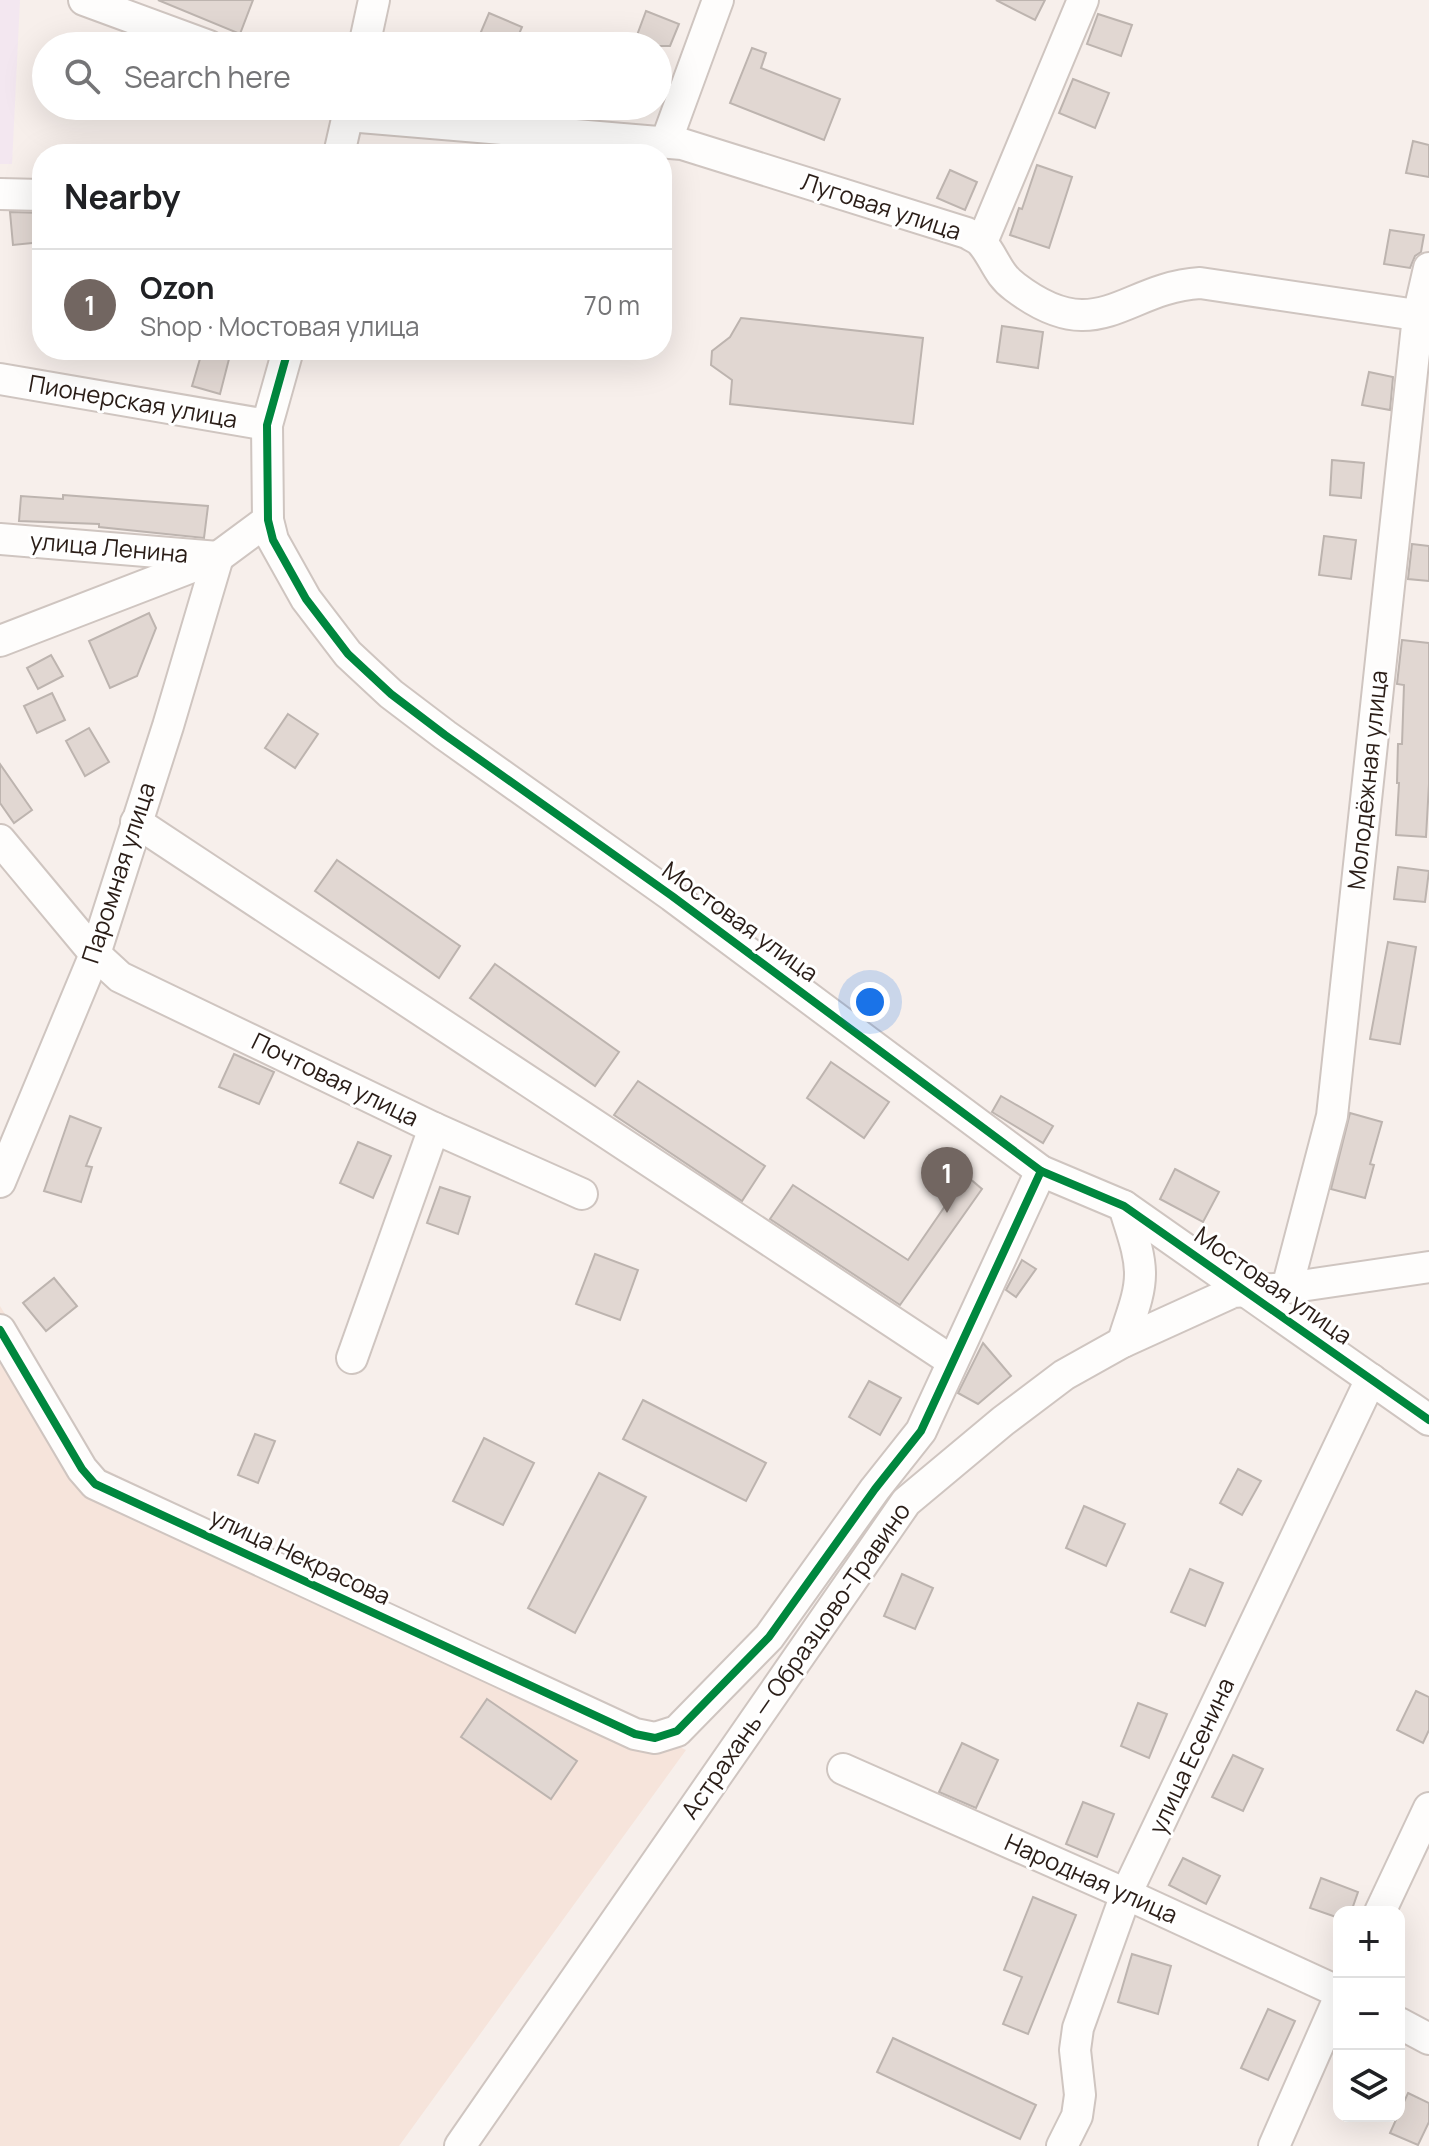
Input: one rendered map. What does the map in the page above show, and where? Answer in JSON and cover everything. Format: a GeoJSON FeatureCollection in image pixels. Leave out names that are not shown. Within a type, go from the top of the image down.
{"type":"FeatureCollection","features":[{"type":"Feature","properties":{"kind":"street"},"geometry":{"type":"LineString","coordinates":[[84,0],[171,32]]}},
{"type":"Feature","properties":{"kind":"street"},"geometry":{"type":"LineString","coordinates":[[367,32],[374,0]]}},
{"type":"Feature","properties":{"kind":"street"},"geometry":{"type":"LineString","coordinates":[[666,142],[718,0]]}},
{"type":"Feature","properties":{"kind":"street"},"geometry":{"type":"LineString","coordinates":[[982,242],[1083,0]]}},
{"type":"Feature","properties":{"kind":"street"},"geometry":{"type":"LineString","coordinates":[[341,144],[347,120]]}},
{"type":"Feature","properties":{"kind":"street","name":"Луговая улица"},"geometry":{"type":"LineString","coordinates":[[441,120],[682,144],[967,233],[982,242],[998,272],[1015,287],[1060,312],[1087,316],[1110,312],[1183,284],[1200,283],[1424,317]]}},
{"type":"Feature","properties":{"kind":"street"},"geometry":{"type":"LineString","coordinates":[[0,194],[32,195]]}},
{"type":"Feature","properties":{"kind":"street","name":"Молодёжная улица"},"geometry":{"type":"LineString","coordinates":[[1287,1288],[1332,1116],[1429,268]]}},
{"type":"Feature","properties":{"kind":"street","name":"Мостовая улица"},"geometry":{"type":"LineString","coordinates":[[285,360],[267,425],[268,520],[273,540],[306,599],[348,654],[391,694],[672,896],[1041,1171],[1124,1206],[1429,1420]]}},
{"type":"Feature","properties":{"kind":"street","name":"Пионерская улица"},"geometry":{"type":"LineString","coordinates":[[0,379],[267,425]]}},
{"type":"Feature","properties":{"kind":"street"},"geometry":{"type":"LineString","coordinates":[[0,641],[218,557],[268,520]]}},
{"type":"Feature","properties":{"kind":"street","name":"улица Ленина"},"geometry":{"type":"LineString","coordinates":[[0,539],[218,557]]}},
{"type":"Feature","properties":{"kind":"street","name":"Паромная улица"},"geometry":{"type":"LineString","coordinates":[[0,1182],[95,954],[218,557]]}},
{"type":"Feature","properties":{"kind":"street"},"geometry":{"type":"LineString","coordinates":[[136,822],[952,1361],[1041,1171]]}},
{"type":"Feature","properties":{"kind":"street","name":"Почтовая улица"},"geometry":{"type":"LineString","coordinates":[[0,840],[95,954],[120,977],[434,1128],[582,1194]]}},
{"type":"Feature","properties":{"kind":"street"},"geometry":{"type":"LineString","coordinates":[[352,1358],[434,1128]]}},
{"type":"Feature","properties":{"kind":"street"},"geometry":{"type":"LineString","coordinates":[[1123,1342],[1140,1275],[1139,1257],[1124,1206]]}},
{"type":"Feature","properties":{"kind":"street","name":"Астрахань — Образцово-Травино"},"geometry":{"type":"LineString","coordinates":[[460,2146],[906,1502],[1064,1375],[1123,1342],[1233,1292],[1287,1288],[1429,1267]]}},
{"type":"Feature","properties":{"kind":"street","name":"улица Некрасова"},"geometry":{"type":"LineString","coordinates":[[0,1330],[82,1469],[95,1484],[635,1734],[655,1738],[677,1731],[769,1637],[875,1489],[921,1431],[952,1361]]}},
{"type":"Feature","properties":{"kind":"street","name":"улица Есенина"},"geometry":{"type":"LineString","coordinates":[[1062,2146],[1077,2116],[1080,2095],[1075,2050],[1078,2028],[1126,1894],[1371,1379]]}},
{"type":"Feature","properties":{"kind":"street","name":"Народная улица"},"geometry":{"type":"LineString","coordinates":[[843,1769],[1333,1989]]}},
{"type":"Feature","properties":{"kind":"street"},"geometry":{"type":"LineString","coordinates":[[1383,1906],[1429,1808]]}},
{"type":"Feature","properties":{"kind":"street"},"geometry":{"type":"LineString","coordinates":[[1274,2146],[1333,2012]]}},
{"type":"Feature","properties":{"kind":"street"},"geometry":{"type":"LineString","coordinates":[[1405,2026],[1429,2039]]}},
{"type":"Feature","properties":{"kind":"shaded area"},"geometry":{"type":"Polygon","coordinates":[[[0,0],[20,0],[12,164],[0,164],[0,0]]]}},
{"type":"Feature","properties":{"kind":"shaded area"},"geometry":{"type":"Polygon","coordinates":[[[0,1306],[100,1467],[686,1750],[399,2146],[0,2146],[0,1306]]]}},
{"type":"Feature","properties":{"kind":"building"},"geometry":{"type":"Polygon","coordinates":[[[158,0],[253,0],[241,32],[158,0]]]}},
{"type":"Feature","properties":{"kind":"building"},"geometry":{"type":"Polygon","coordinates":[[[996,0],[1045,0],[1035,20],[996,0]]]}},
{"type":"Feature","properties":{"kind":"building"},"geometry":{"type":"Polygon","coordinates":[[[646,11],[679,24],[672,41],[672,32],[638,32],[646,11]]]}},
{"type":"Feature","properties":{"kind":"building"},"geometry":{"type":"Polygon","coordinates":[[[489,13],[522,27],[520,32],[481,32],[489,13]]]}},
{"type":"Feature","properties":{"kind":"building"},"geometry":{"type":"Polygon","coordinates":[[[1098,14],[1132,25],[1121,56],[1087,44],[1098,14]]]}},
{"type":"Feature","properties":{"kind":"building"},"geometry":{"type":"Polygon","coordinates":[[[752,48],[766,53],[761,68],[840,99],[824,140],[730,103],[752,48]]]}},
{"type":"Feature","properties":{"kind":"building"},"geometry":{"type":"Polygon","coordinates":[[[1073,79],[1109,93],[1095,128],[1059,113],[1073,79]]]}},
{"type":"Feature","properties":{"kind":"building"},"geometry":{"type":"Polygon","coordinates":[[[1413,141],[1429,145],[1429,177],[1406,173],[1413,141]]]}},
{"type":"Feature","properties":{"kind":"building"},"geometry":{"type":"Polygon","coordinates":[[[1037,165],[1072,177],[1049,248],[1010,235],[1037,165]]]}},
{"type":"Feature","properties":{"kind":"building"},"geometry":{"type":"Polygon","coordinates":[[[950,170],[977,182],[965,210],[937,198],[950,170]]]}},
{"type":"Feature","properties":{"kind":"building"},"geometry":{"type":"Polygon","coordinates":[[[10,212],[32,213],[32,243],[13,245],[10,212]]]}},
{"type":"Feature","properties":{"kind":"building"},"geometry":{"type":"Polygon","coordinates":[[[1390,230],[1424,235],[1421,252],[1415,256],[1410,268],[1384,264],[1390,230]]]}},
{"type":"Feature","properties":{"kind":"building"},"geometry":{"type":"Polygon","coordinates":[[[741,318],[923,338],[913,424],[730,404],[732,380],[711,365],[712,351],[730,337],[741,318]]]}},
{"type":"Feature","properties":{"kind":"building"},"geometry":{"type":"Polygon","coordinates":[[[1002,326],[1043,332],[1038,368],[997,362],[1002,326]]]}},
{"type":"Feature","properties":{"kind":"building"},"geometry":{"type":"Polygon","coordinates":[[[200,360],[229,360],[220,394],[192,386],[200,360]]]}},
{"type":"Feature","properties":{"kind":"building"},"geometry":{"type":"Polygon","coordinates":[[[1369,372],[1393,377],[1390,410],[1362,405],[1369,372]]]}},
{"type":"Feature","properties":{"kind":"building"},"geometry":{"type":"Polygon","coordinates":[[[1332,460],[1364,463],[1361,498],[1330,495],[1332,460]]]}},
{"type":"Feature","properties":{"kind":"building"},"geometry":{"type":"Polygon","coordinates":[[[63,495],[208,506],[204,538],[99,527],[99,524],[19,521],[21,496],[63,499],[63,495]]]}},
{"type":"Feature","properties":{"kind":"building"},"geometry":{"type":"Polygon","coordinates":[[[1324,536],[1356,540],[1351,579],[1319,575],[1324,536]]]}},
{"type":"Feature","properties":{"kind":"building"},"geometry":{"type":"Polygon","coordinates":[[[1412,544],[1429,546],[1429,581],[1408,579],[1412,544]]]}},
{"type":"Feature","properties":{"kind":"building"},"geometry":{"type":"Polygon","coordinates":[[[149,613],[156,628],[137,676],[110,688],[89,641],[149,613]]]}},
{"type":"Feature","properties":{"kind":"building"},"geometry":{"type":"Polygon","coordinates":[[[1402,640],[1429,643],[1426,837],[1396,835],[1398,744],[1402,744],[1404,685],[1397,684],[1402,640]]]}},
{"type":"Feature","properties":{"kind":"building"},"geometry":{"type":"Polygon","coordinates":[[[51,655],[63,676],[38,689],[27,668],[51,655]]]}},
{"type":"Feature","properties":{"kind":"building"},"geometry":{"type":"Polygon","coordinates":[[[52,693],[65,720],[37,733],[24,706],[52,693]]]}},
{"type":"Feature","properties":{"kind":"building"},"geometry":{"type":"Polygon","coordinates":[[[288,714],[318,734],[295,768],[265,748],[288,714]]]}},
{"type":"Feature","properties":{"kind":"building"},"geometry":{"type":"Polygon","coordinates":[[[89,728],[109,762],[85,776],[66,741],[89,728]]]}},
{"type":"Feature","properties":{"kind":"building"},"geometry":{"type":"Polygon","coordinates":[[[0,764],[32,810],[14,823],[0,803],[0,764]]]}},
{"type":"Feature","properties":{"kind":"building"},"geometry":{"type":"Polygon","coordinates":[[[337,860],[460,946],[439,978],[315,891],[337,860]]]}},
{"type":"Feature","properties":{"kind":"building"},"geometry":{"type":"Polygon","coordinates":[[[1398,867],[1429,871],[1425,902],[1394,899],[1398,867]]]}},
{"type":"Feature","properties":{"kind":"building"},"geometry":{"type":"Polygon","coordinates":[[[1388,942],[1416,947],[1400,1044],[1370,1039],[1388,942]]]}},
{"type":"Feature","properties":{"kind":"building"},"geometry":{"type":"Polygon","coordinates":[[[495,964],[619,1052],[595,1086],[470,998],[495,964]]]}},
{"type":"Feature","properties":{"kind":"building"},"geometry":{"type":"Polygon","coordinates":[[[234,1054],[274,1072],[259,1104],[219,1087],[234,1054]]]}},
{"type":"Feature","properties":{"kind":"building"},"geometry":{"type":"Polygon","coordinates":[[[831,1062],[889,1102],[864,1138],[807,1098],[831,1062]]]}},
{"type":"Feature","properties":{"kind":"building"},"geometry":{"type":"Polygon","coordinates":[[[638,1081],[765,1166],[742,1201],[614,1115],[638,1081]]]}},
{"type":"Feature","properties":{"kind":"building"},"geometry":{"type":"Polygon","coordinates":[[[1001,1096],[1053,1126],[1043,1143],[992,1112],[1001,1096]]]}},
{"type":"Feature","properties":{"kind":"building"},"geometry":{"type":"Polygon","coordinates":[[[1350,1113],[1382,1122],[1370,1164],[1374,1165],[1365,1198],[1331,1189],[1350,1113]]]}},
{"type":"Feature","properties":{"kind":"building"},"geometry":{"type":"Polygon","coordinates":[[[70,1116],[101,1128],[86,1166],[92,1167],[81,1202],[44,1191],[70,1116]]]}},
{"type":"Feature","properties":{"kind":"building"},"geometry":{"type":"Polygon","coordinates":[[[358,1142],[391,1156],[373,1198],[340,1183],[358,1142]]]}},
{"type":"Feature","properties":{"kind":"building"},"geometry":{"type":"Polygon","coordinates":[[[1175,1169],[1219,1192],[1203,1222],[1160,1199],[1175,1169]]]}},
{"type":"Feature","properties":{"kind":"building"},"geometry":{"type":"Polygon","coordinates":[[[962,1172],[982,1189],[900,1305],[770,1219],[793,1185],[908,1260],[954,1193],[962,1172]]]}},
{"type":"Feature","properties":{"kind":"building"},"geometry":{"type":"Polygon","coordinates":[[[440,1187],[470,1197],[458,1234],[427,1223],[440,1187]]]}},
{"type":"Feature","properties":{"kind":"building"},"geometry":{"type":"Polygon","coordinates":[[[595,1254],[638,1270],[620,1320],[576,1304],[595,1254]]]}},
{"type":"Feature","properties":{"kind":"building"},"geometry":{"type":"Polygon","coordinates":[[[1022,1260],[1036,1269],[1016,1297],[1006,1290],[1022,1260]]]}},
{"type":"Feature","properties":{"kind":"building"},"geometry":{"type":"Polygon","coordinates":[[[54,1278],[77,1306],[46,1331],[23,1303],[54,1278]]]}},
{"type":"Feature","properties":{"kind":"building"},"geometry":{"type":"Polygon","coordinates":[[[983,1343],[1011,1376],[978,1404],[958,1393],[983,1343]]]}},
{"type":"Feature","properties":{"kind":"building"},"geometry":{"type":"Polygon","coordinates":[[[869,1381],[901,1398],[880,1435],[849,1417],[869,1381]]]}},
{"type":"Feature","properties":{"kind":"building"},"geometry":{"type":"Polygon","coordinates":[[[643,1400],[766,1463],[746,1501],[623,1439],[643,1400]]]}},
{"type":"Feature","properties":{"kind":"building"},"geometry":{"type":"Polygon","coordinates":[[[255,1434],[275,1441],[258,1483],[238,1475],[255,1434]]]}},
{"type":"Feature","properties":{"kind":"building"},"geometry":{"type":"Polygon","coordinates":[[[484,1438],[534,1463],[503,1525],[453,1501],[484,1438]]]}},
{"type":"Feature","properties":{"kind":"building"},"geometry":{"type":"Polygon","coordinates":[[[1238,1469],[1261,1481],[1242,1515],[1220,1503],[1238,1469]]]}},
{"type":"Feature","properties":{"kind":"building"},"geometry":{"type":"Polygon","coordinates":[[[599,1473],[646,1497],[575,1633],[528,1608],[599,1473]]]}},
{"type":"Feature","properties":{"kind":"building"},"geometry":{"type":"Polygon","coordinates":[[[1084,1506],[1125,1524],[1106,1566],[1066,1548],[1084,1506]]]}},
{"type":"Feature","properties":{"kind":"building"},"geometry":{"type":"Polygon","coordinates":[[[1190,1569],[1223,1583],[1205,1626],[1171,1612],[1190,1569]]]}},
{"type":"Feature","properties":{"kind":"building"},"geometry":{"type":"Polygon","coordinates":[[[902,1574],[933,1588],[915,1629],[884,1616],[902,1574]]]}},
{"type":"Feature","properties":{"kind":"building"},"geometry":{"type":"Polygon","coordinates":[[[1416,1691],[1429,1697],[1429,1730],[1423,1743],[1397,1730],[1416,1691]]]}},
{"type":"Feature","properties":{"kind":"building"},"geometry":{"type":"Polygon","coordinates":[[[487,1699],[577,1761],[551,1799],[461,1737],[487,1699]]]}},
{"type":"Feature","properties":{"kind":"building"},"geometry":{"type":"Polygon","coordinates":[[[1138,1703],[1167,1714],[1149,1758],[1121,1746],[1138,1703]]]}},
{"type":"Feature","properties":{"kind":"building"},"geometry":{"type":"Polygon","coordinates":[[[962,1743],[998,1760],[976,1808],[939,1792],[962,1743]]]}},
{"type":"Feature","properties":{"kind":"building"},"geometry":{"type":"Polygon","coordinates":[[[1233,1755],[1263,1769],[1243,1811],[1212,1797],[1233,1755]]]}},
{"type":"Feature","properties":{"kind":"building"},"geometry":{"type":"Polygon","coordinates":[[[1083,1802],[1114,1814],[1097,1857],[1066,1844],[1083,1802]]]}},
{"type":"Feature","properties":{"kind":"building"},"geometry":{"type":"Polygon","coordinates":[[[1183,1858],[1220,1876],[1206,1904],[1169,1885],[1183,1858]]]}},
{"type":"Feature","properties":{"kind":"building"},"geometry":{"type":"Polygon","coordinates":[[[1321,1878],[1358,1892],[1353,1906],[1333,1906],[1333,1916],[1310,1908],[1321,1878]]]}},
{"type":"Feature","properties":{"kind":"building"},"geometry":{"type":"Polygon","coordinates":[[[1033,1897],[1076,1915],[1028,2034],[1003,2024],[1022,1977],[1004,1970],[1033,1897]]]}},
{"type":"Feature","properties":{"kind":"building"},"geometry":{"type":"Polygon","coordinates":[[[1132,1954],[1171,1966],[1158,2014],[1118,2002],[1132,1954]]]}},
{"type":"Feature","properties":{"kind":"building"},"geometry":{"type":"Polygon","coordinates":[[[1268,2009],[1295,2021],[1268,2080],[1241,2068],[1268,2009]]]}},
{"type":"Feature","properties":{"kind":"building"},"geometry":{"type":"Polygon","coordinates":[[[893,2038],[1036,2105],[1020,2139],[877,2072],[893,2038]]]}},
{"type":"Feature","properties":{"kind":"building"},"geometry":{"type":"Polygon","coordinates":[[[1408,2093],[1429,2103],[1429,2122],[1418,2145],[1390,2133],[1395,2122],[1405,2122],[1408,2093]]]}},
{"type":"Feature","properties":{"kind":"cycle path"},"geometry":{"type":"LineString","coordinates":[[285,360],[267,425],[268,520],[273,540],[306,599],[348,654],[391,694],[672,896],[1041,1171],[1124,1206],[1429,1420]]}},
{"type":"Feature","properties":{"kind":"cycle path"},"geometry":{"type":"LineString","coordinates":[[0,1330],[82,1469],[95,1484],[635,1734],[655,1738],[677,1731],[769,1637],[875,1489],[921,1431],[1041,1171]]}},
{"type":"Feature","properties":{"kind":"place","name":"Ozon"},"geometry":{"type":"Point","coordinates":[947,1213]}}]}
